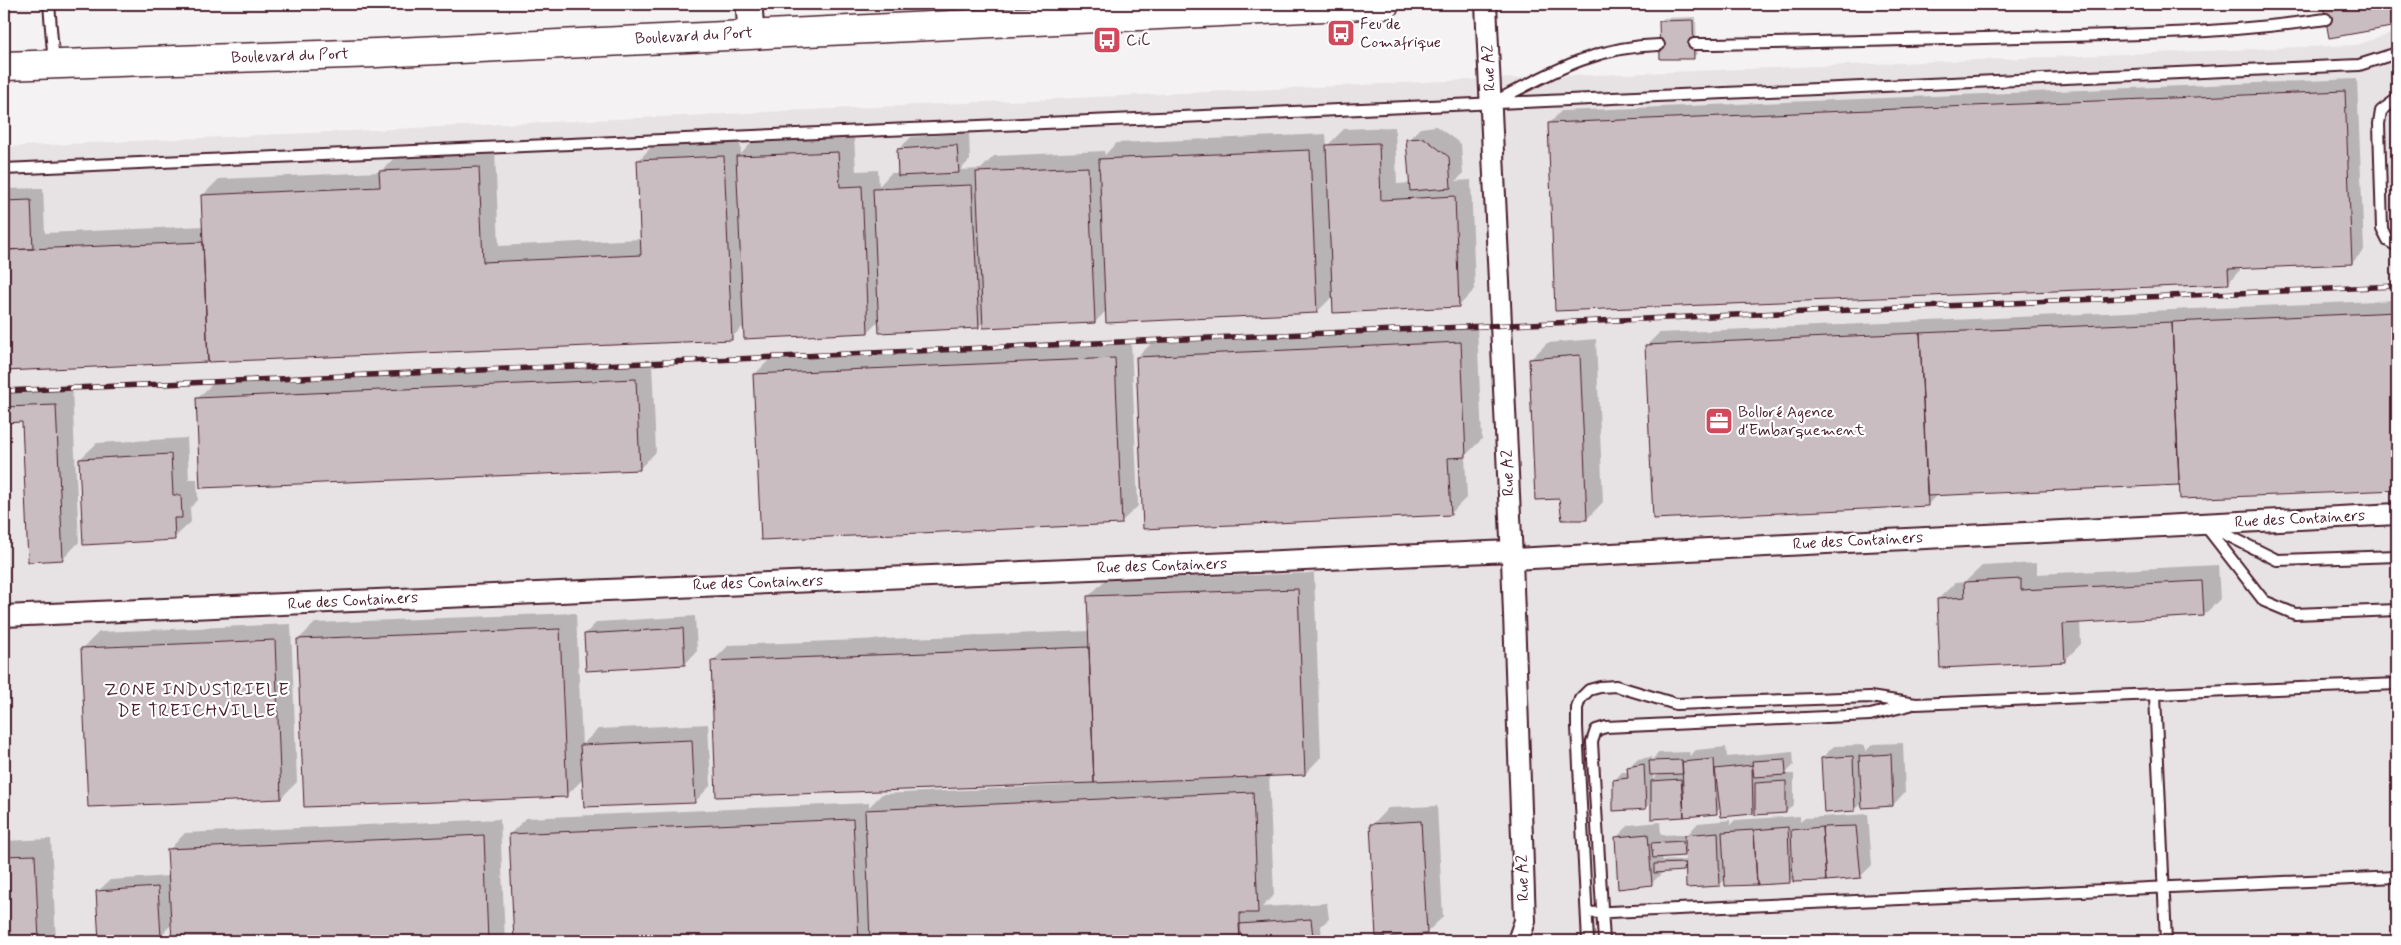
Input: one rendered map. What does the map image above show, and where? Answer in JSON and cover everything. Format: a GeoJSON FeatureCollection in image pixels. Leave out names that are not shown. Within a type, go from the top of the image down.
{"type":"FeatureCollection","features":[{"type":"Feature","properties":{"kind":"main road","name":"Boulevard du Port"},"geometry":{"type":"LineString","coordinates":[[4,66],[376,53],[1385,4]]}},
{"type":"Feature","properties":{"kind":"street"},"geometry":{"type":"LineString","coordinates":[[749,4],[751,34]]}},
{"type":"Feature","properties":{"kind":"street","name":"Rue A2"},"geometry":{"type":"LineString","coordinates":[[1486,4],[1512,555],[1525,921],[1518,941]]}},
{"type":"Feature","properties":{"kind":"street","name":"Rue des Containers"},"geometry":{"type":"LineString","coordinates":[[4,616],[1512,555],[2397,514]]}},
{"type":"Feature","properties":{"kind":"lane"},"geometry":{"type":"LineString","coordinates":[[49,4],[54,65]]}},
{"type":"Feature","properties":{"kind":"lane"},"geometry":{"type":"LineString","coordinates":[[1694,44],[2094,36],[2233,30],[2280,26],[2326,19]]}},
{"type":"Feature","properties":{"kind":"lane"},"geometry":{"type":"LineString","coordinates":[[1491,103],[1563,66],[1603,52],[1632,45],[1660,45]]}},
{"type":"Feature","properties":{"kind":"lane"},"geometry":{"type":"LineString","coordinates":[[4,169],[2359,65],[2397,53]]}},
{"type":"Feature","properties":{"kind":"lane"},"geometry":{"type":"LineString","coordinates":[[2397,100],[2381,111],[2379,124],[2382,229],[2388,241],[2397,246]]}},
{"type":"Feature","properties":{"kind":"lane"},"geometry":{"type":"LineString","coordinates":[[2203,524],[2264,601],[2295,614],[2397,610]]}},
{"type":"Feature","properties":{"kind":"lane","name":"Rue des Containers"},"geometry":{"type":"LineString","coordinates":[[2203,524],[2278,560],[2397,556]]}},
{"type":"Feature","properties":{"kind":"lane"},"geometry":{"type":"LineString","coordinates":[[1588,941],[1577,708],[1580,699],[1589,690],[1616,686],[1676,704],[1870,697],[1916,704],[2397,684]]}},
{"type":"Feature","properties":{"kind":"lane"},"geometry":{"type":"LineString","coordinates":[[2155,695],[2166,941]]}},
{"type":"Feature","properties":{"kind":"lane"},"geometry":{"type":"LineString","coordinates":[[1604,941],[1592,742],[1596,730],[1606,727],[1870,715],[1916,704]]}},
{"type":"Feature","properties":{"kind":"lane"},"geometry":{"type":"LineString","coordinates":[[1587,913],[2397,878]]}},
{"type":"Feature","properties":{"kind":"shaded area"},"geometry":{"type":"Polygon","coordinates":[[[4,4],[117,4],[4,8],[4,4]]]}},
{"type":"Feature","properties":{"kind":"shaded area"},"geometry":{"type":"Polygon","coordinates":[[[2397,32],[2397,941],[4,941],[4,147],[1491,79],[2356,45],[2397,32]]]}},
{"type":"Feature","properties":{"kind":"building"},"geometry":{"type":"Polygon","coordinates":[[[2323,4],[2394,4],[2397,26],[2329,38],[2323,4]]]}},
{"type":"Feature","properties":{"kind":"building"},"geometry":{"type":"Polygon","coordinates":[[[1693,20],[1694,59],[1660,59],[1659,21],[1693,20]]]}},
{"type":"Feature","properties":{"kind":"building"},"geometry":{"type":"Polygon","coordinates":[[[2345,91],[2352,264],[2228,269],[2229,284],[1555,311],[1548,123],[2345,91]]]}},
{"type":"Feature","properties":{"kind":"building"},"geometry":{"type":"Polygon","coordinates":[[[1424,138],[1449,157],[1451,188],[1410,191],[1406,139],[1424,138]]]}},
{"type":"Feature","properties":{"kind":"building"},"geometry":{"type":"Polygon","coordinates":[[[1379,143],[1381,200],[1455,196],[1459,307],[1333,313],[1326,145],[1379,143]]]}},
{"type":"Feature","properties":{"kind":"building"},"geometry":{"type":"Polygon","coordinates":[[[957,145],[959,173],[898,176],[897,149],[957,145]]]}},
{"type":"Feature","properties":{"kind":"building"},"geometry":{"type":"Polygon","coordinates":[[[1310,150],[1317,313],[1106,323],[1099,159],[1310,150]]]}},
{"type":"Feature","properties":{"kind":"building"},"geometry":{"type":"Polygon","coordinates":[[[838,152],[840,187],[862,186],[868,333],[744,339],[736,156],[838,152]]]}},
{"type":"Feature","properties":{"kind":"building"},"geometry":{"type":"Polygon","coordinates":[[[724,156],[732,340],[208,362],[201,195],[380,187],[379,171],[479,167],[483,262],[641,255],[637,160],[724,156]]]}},
{"type":"Feature","properties":{"kind":"building"},"geometry":{"type":"Polygon","coordinates":[[[1088,167],[1095,323],[983,328],[976,172],[1088,167]]]}},
{"type":"Feature","properties":{"kind":"building"},"geometry":{"type":"Polygon","coordinates":[[[972,185],[979,328],[879,333],[873,189],[972,185]]]}},
{"type":"Feature","properties":{"kind":"building"},"geometry":{"type":"Polygon","coordinates":[[[31,200],[33,249],[4,250],[4,201],[31,200]]]}},
{"type":"Feature","properties":{"kind":"building"},"geometry":{"type":"Polygon","coordinates":[[[203,242],[208,362],[4,371],[4,250],[203,242]]]}},
{"type":"Feature","properties":{"kind":"building"},"geometry":{"type":"Polygon","coordinates":[[[2397,312],[2397,490],[2180,499],[2172,322],[2397,312]]]}},
{"type":"Feature","properties":{"kind":"building"},"geometry":{"type":"Polygon","coordinates":[[[2172,322],[2179,485],[1927,496],[1920,333],[2172,322]]]}},
{"type":"Feature","properties":{"kind":"building"},"geometry":{"type":"Polygon","coordinates":[[[1920,333],[1928,506],[1653,519],[1645,345],[1920,333]]]}},
{"type":"Feature","properties":{"kind":"building"},"geometry":{"type":"Polygon","coordinates":[[[1461,342],[1466,457],[1448,458],[1451,515],[1143,529],[1136,357],[1461,342]]]}},
{"type":"Feature","properties":{"kind":"building"},"geometry":{"type":"Polygon","coordinates":[[[1580,355],[1587,520],[1562,520],[1559,499],[1535,500],[1529,359],[1580,355]]]}},
{"type":"Feature","properties":{"kind":"building"},"geometry":{"type":"Polygon","coordinates":[[[1115,358],[1122,524],[761,540],[753,374],[1115,358]]]}},
{"type":"Feature","properties":{"kind":"building"},"geometry":{"type":"Polygon","coordinates":[[[636,379],[640,470],[200,488],[196,398],[636,379]]]}},
{"type":"Feature","properties":{"kind":"building"},"geometry":{"type":"Polygon","coordinates":[[[56,405],[63,560],[28,562],[22,422],[4,423],[4,407],[56,405]]]}},
{"type":"Feature","properties":{"kind":"building"},"geometry":{"type":"Polygon","coordinates":[[[171,454],[173,495],[181,495],[182,518],[174,518],[175,540],[83,545],[79,459],[171,454]]]}},
{"type":"Feature","properties":{"kind":"building"},"geometry":{"type":"Polygon","coordinates":[[[2021,579],[2021,590],[2202,581],[2204,616],[2063,624],[2065,662],[1940,668],[1937,599],[1965,597],[1964,582],[2021,579]]]}},
{"type":"Feature","properties":{"kind":"building"},"geometry":{"type":"Polygon","coordinates":[[[1298,589],[1305,775],[1094,783],[1087,596],[1298,589]]]}},
{"type":"Feature","properties":{"kind":"building"},"geometry":{"type":"Polygon","coordinates":[[[683,628],[685,665],[586,671],[584,634],[683,628]]]}},
{"type":"Feature","properties":{"kind":"building"},"geometry":{"type":"Polygon","coordinates":[[[560,629],[567,797],[304,807],[297,639],[560,629]]]}},
{"type":"Feature","properties":{"kind":"building"},"geometry":{"type":"Polygon","coordinates":[[[275,640],[281,799],[88,807],[81,648],[275,640]]]}},
{"type":"Feature","properties":{"kind":"building"},"geometry":{"type":"Polygon","coordinates":[[[1089,647],[1094,783],[716,797],[711,661],[1089,647]]]}},
{"type":"Feature","properties":{"kind":"building"},"geometry":{"type":"Polygon","coordinates":[[[692,740],[695,803],[584,807],[580,745],[692,740]]]}},
{"type":"Feature","properties":{"kind":"building"},"geometry":{"type":"Polygon","coordinates":[[[1891,754],[1893,806],[1862,808],[1859,756],[1891,754]]]}},
{"type":"Feature","properties":{"kind":"building"},"geometry":{"type":"Polygon","coordinates":[[[1853,756],[1855,811],[1824,813],[1821,758],[1853,756]]]}},
{"type":"Feature","properties":{"kind":"building"},"geometry":{"type":"Polygon","coordinates":[[[1714,759],[1717,814],[1684,817],[1682,762],[1714,759]]]}},
{"type":"Feature","properties":{"kind":"building"},"geometry":{"type":"Polygon","coordinates":[[[1785,759],[1786,775],[1754,777],[1752,761],[1785,759]]]}},
{"type":"Feature","properties":{"kind":"building"},"geometry":{"type":"Polygon","coordinates":[[[1682,760],[1683,774],[1650,775],[1649,761],[1682,760]]]}},
{"type":"Feature","properties":{"kind":"building"},"geometry":{"type":"Polygon","coordinates":[[[1644,764],[1646,809],[1613,811],[1613,780],[1628,778],[1627,767],[1644,764]]]}},
{"type":"Feature","properties":{"kind":"building"},"geometry":{"type":"Polygon","coordinates":[[[1752,765],[1753,814],[1721,817],[1715,769],[1752,765]]]}},
{"type":"Feature","properties":{"kind":"building"},"geometry":{"type":"Polygon","coordinates":[[[1681,779],[1684,817],[1651,819],[1651,781],[1681,779]]]}},
{"type":"Feature","properties":{"kind":"building"},"geometry":{"type":"Polygon","coordinates":[[[1786,781],[1786,813],[1755,815],[1755,783],[1786,781]]]}},
{"type":"Feature","properties":{"kind":"building"},"geometry":{"type":"Polygon","coordinates":[[[1253,792],[1258,913],[1240,913],[1240,941],[870,941],[865,810],[1253,792]]]}},
{"type":"Feature","properties":{"kind":"building"},"geometry":{"type":"Polygon","coordinates":[[[853,819],[859,941],[514,941],[509,834],[853,819]]]}},
{"type":"Feature","properties":{"kind":"building"},"geometry":{"type":"Polygon","coordinates":[[[1421,821],[1427,934],[1376,937],[1370,824],[1421,821]]]}},
{"type":"Feature","properties":{"kind":"building"},"geometry":{"type":"Polygon","coordinates":[[[1856,826],[1861,878],[1826,881],[1822,827],[1856,826]]]}},
{"type":"Feature","properties":{"kind":"building"},"geometry":{"type":"Polygon","coordinates":[[[1788,827],[1790,883],[1757,885],[1754,830],[1788,827]]]}},
{"type":"Feature","properties":{"kind":"building"},"geometry":{"type":"Polygon","coordinates":[[[1822,827],[1826,881],[1793,882],[1791,830],[1822,827]]]}},
{"type":"Feature","properties":{"kind":"building"},"geometry":{"type":"Polygon","coordinates":[[[1754,830],[1757,885],[1725,886],[1722,832],[1754,830]]]}},
{"type":"Feature","properties":{"kind":"building"},"geometry":{"type":"Polygon","coordinates":[[[1718,832],[1720,886],[1686,888],[1685,835],[1718,832]]]}},
{"type":"Feature","properties":{"kind":"building"},"geometry":{"type":"Polygon","coordinates":[[[1648,834],[1652,885],[1618,889],[1615,837],[1648,834]]]}},
{"type":"Feature","properties":{"kind":"building"},"geometry":{"type":"Polygon","coordinates":[[[484,835],[488,941],[172,941],[167,849],[484,835]]]}},
{"type":"Feature","properties":{"kind":"building"},"geometry":{"type":"Polygon","coordinates":[[[1683,841],[1684,856],[1653,858],[1651,843],[1683,841]]]}},
{"type":"Feature","properties":{"kind":"building"},"geometry":{"type":"Polygon","coordinates":[[[35,855],[39,941],[4,941],[4,856],[35,855]]]}},
{"type":"Feature","properties":{"kind":"building"},"geometry":{"type":"Polygon","coordinates":[[[1685,863],[1684,871],[1654,873],[1654,864],[1685,863]]]}},
{"type":"Feature","properties":{"kind":"building"},"geometry":{"type":"Polygon","coordinates":[[[158,887],[161,937],[99,941],[96,891],[158,887]]]}},
{"type":"Feature","properties":{"kind":"building"},"geometry":{"type":"Polygon","coordinates":[[[1311,919],[1313,937],[1305,937],[1305,941],[1240,941],[1239,924],[1311,919]]]}},
{"type":"Feature","properties":{"kind":"railway"},"geometry":{"type":"LineString","coordinates":[[4,391],[2397,286]]}},
{"type":"Feature","properties":{"kind":"place","name":"Feu de Comafrique"},"geometry":{"type":"Point","coordinates":[1341,33]}},
{"type":"Feature","properties":{"kind":"place","name":"CiC"},"geometry":{"type":"Point","coordinates":[1107,40]}},
{"type":"Feature","properties":{"kind":"place","name":"Bolloré Agence d‘Embarquement"},"geometry":{"type":"Point","coordinates":[1719,421]}},
{"type":"Feature","properties":{"kind":"district","name":"ZONE INDUSTRIELE DE TREICHVILLE"},"geometry":{"type":"Point","coordinates":[197,700]}}]}
